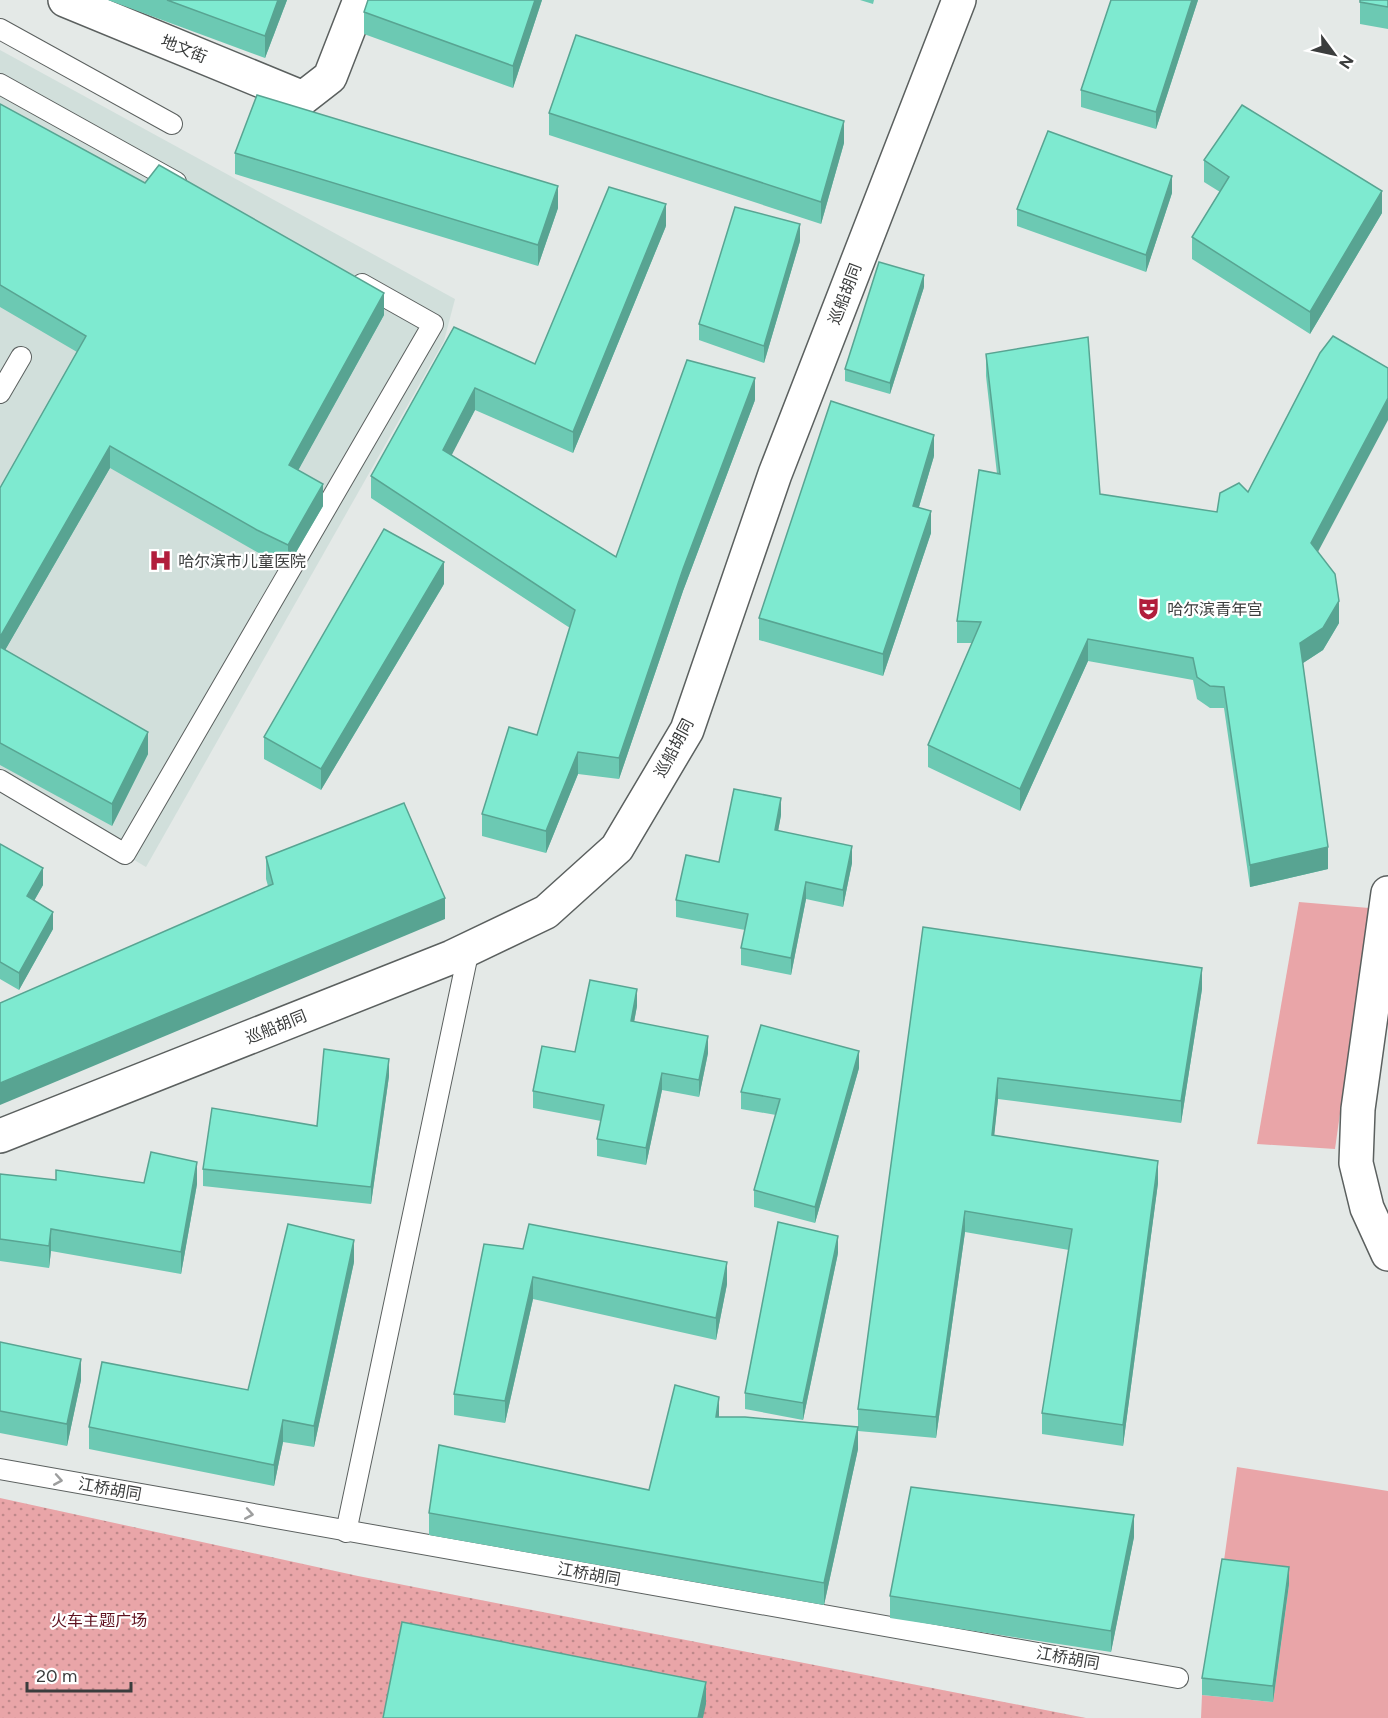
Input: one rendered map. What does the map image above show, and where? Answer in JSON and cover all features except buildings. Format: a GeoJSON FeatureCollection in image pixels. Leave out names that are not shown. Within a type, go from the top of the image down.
{"type":"FeatureCollection","features":[{"type":"Feature","properties":{"kind":"street","name":"地文街"},"geometry":{"type":"LineString","coordinates":[[65,0],[303,98],[330,77],[360,0]]}},
{"type":"Feature","properties":{"kind":"street","name":"巡船胡同"},"geometry":{"type":"LineString","coordinates":[[0,1136],[469,949],[546,912],[616,848],[687,730],[775,474],[959,0]]}},
{"type":"Feature","properties":{"kind":"street"},"geometry":{"type":"LineString","coordinates":[[1388,892],[1358,1109],[1356,1163],[1367,1208],[1388,1254]]}},
{"type":"Feature","properties":{"kind":"lane"},"geometry":{"type":"LineString","coordinates":[[0,30],[172,124]]}},
{"type":"Feature","properties":{"kind":"lane"},"geometry":{"type":"LineString","coordinates":[[0,84],[196,193]]}},
{"type":"Feature","properties":{"kind":"lane"},"geometry":{"type":"LineString","coordinates":[[0,780],[125,854],[433,324],[340,272]]}},
{"type":"Feature","properties":{"kind":"lane"},"geometry":{"type":"LineString","coordinates":[[0,393],[21,357]]}},
{"type":"Feature","properties":{"kind":"lane"},"geometry":{"type":"LineString","coordinates":[[346,1532],[469,949]]}},
{"type":"Feature","properties":{"kind":"lane","name":"江桥胡同"},"geometry":{"type":"LineString","coordinates":[[0,1469],[1178,1678]]}},
{"type":"Feature","properties":{"kind":"shaded area","name":"哈尔滨市儿童医院"},"geometry":{"type":"Polygon","coordinates":[[[0,50],[455,299],[444,341],[146,867],[0,780],[0,50]]]}},
{"type":"Feature","properties":{"kind":"green space"},"geometry":{"type":"Polygon","coordinates":[[[1299,902],[1369,908],[1335,1149],[1257,1144],[1299,902]]]}},
{"type":"Feature","properties":{"kind":"green space"},"geometry":{"type":"Polygon","coordinates":[[[1237,1467],[1388,1491],[1388,1718],[1201,1718],[1202,1695],[1273,1702],[1289,1584],[1222,1575],[1237,1467]]]}},
{"type":"Feature","properties":{"kind":"green space","name":"火车主题广场"},"geometry":{"type":"Polygon","coordinates":[[[0,1498],[358,1576],[1086,1718],[0,1718],[0,1498]]]}},
{"type":"Feature","properties":{"kind":"place","name":"哈尔滨市儿童医院"},"geometry":{"type":"Point","coordinates":[160,561]}},
{"type":"Feature","properties":{"kind":"place","name":"哈尔滨青年宫"},"geometry":{"type":"Point","coordinates":[1149,609]}}]}
